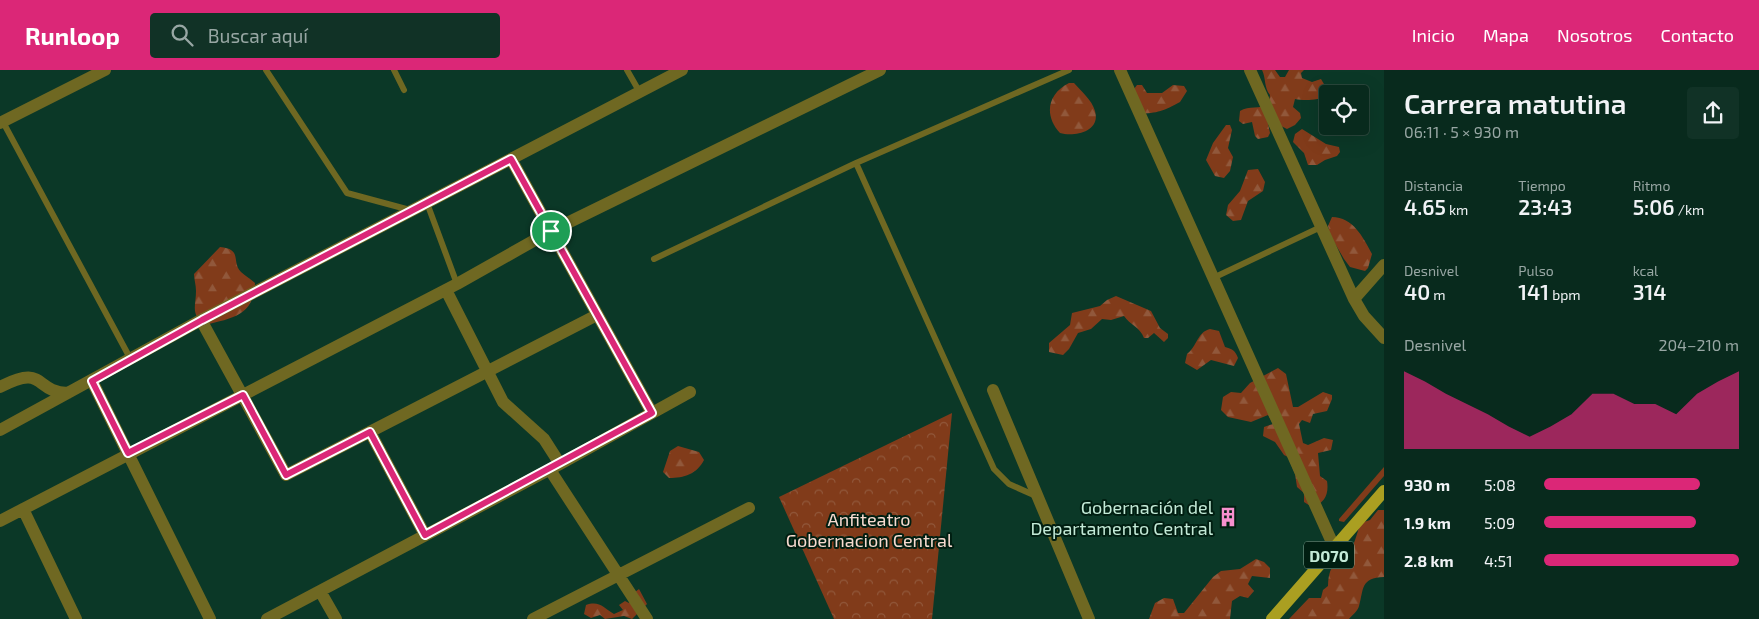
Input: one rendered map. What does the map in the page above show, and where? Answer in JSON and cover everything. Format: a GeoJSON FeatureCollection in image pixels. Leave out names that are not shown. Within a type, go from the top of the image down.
{"type":"FeatureCollection","features":[{"type":"Feature","properties":{"kind":"main road","name":"D070"},"geometry":{"type":"LineString","coordinates":[[1272,619],[1383,497]]}},
{"type":"Feature","properties":{"kind":"street"},"geometry":{"type":"LineString","coordinates":[[2,122],[105,70]]}},
{"type":"Feature","properties":{"kind":"street"},"geometry":{"type":"LineString","coordinates":[[0,430],[92,381],[130,358],[682,70]]}},
{"type":"Feature","properties":{"kind":"street"},"geometry":{"type":"LineString","coordinates":[[0,521],[451,287],[551,231],[880,70]]}},
{"type":"Feature","properties":{"kind":"street"},"geometry":{"type":"LineString","coordinates":[[1120,70],[1335,549]]}},
{"type":"Feature","properties":{"kind":"street"},"geometry":{"type":"LineString","coordinates":[[1250,70],[1354,299],[1364,316],[1384,338]]}},
{"type":"Feature","properties":{"kind":"street"},"geometry":{"type":"LineString","coordinates":[[511,159],[652,413]]}},
{"type":"Feature","properties":{"kind":"street"},"geometry":{"type":"LineString","coordinates":[[1354,299],[1384,265]]}},
{"type":"Feature","properties":{"kind":"street"},"geometry":{"type":"LineString","coordinates":[[451,287],[503,402],[544,439],[555,467],[647,619]]}},
{"type":"Feature","properties":{"kind":"street"},"geometry":{"type":"LineString","coordinates":[[202,320],[286,475],[598,314]]}},
{"type":"Feature","properties":{"kind":"street"},"geometry":{"type":"LineString","coordinates":[[0,387],[16,379],[29,377],[58,392],[68,393]]}},
{"type":"Feature","properties":{"kind":"street"},"geometry":{"type":"LineString","coordinates":[[92,381],[210,619]]}},
{"type":"Feature","properties":{"kind":"street"},"geometry":{"type":"LineString","coordinates":[[992,390],[1089,619]]}},
{"type":"Feature","properties":{"kind":"street"},"geometry":{"type":"LineString","coordinates":[[267,619],[555,467],[690,392]]}},
{"type":"Feature","properties":{"kind":"street"},"geometry":{"type":"LineString","coordinates":[[370,432],[425,535]]}},
{"type":"Feature","properties":{"kind":"street"},"geometry":{"type":"LineString","coordinates":[[534,619],[749,508]]}},
{"type":"Feature","properties":{"kind":"street"},"geometry":{"type":"LineString","coordinates":[[23,509],[72,618]]}},
{"type":"Feature","properties":{"kind":"street"},"geometry":{"type":"LineString","coordinates":[[320,591],[336,619]]}},
{"type":"Feature","properties":{"kind":"lane"},"geometry":{"type":"LineString","coordinates":[[266,70],[347,193],[412,210]]}},
{"type":"Feature","properties":{"kind":"lane"},"geometry":{"type":"LineString","coordinates":[[394,70],[404,90]]}},
{"type":"Feature","properties":{"kind":"lane"},"geometry":{"type":"LineString","coordinates":[[627,70],[639,91]]}},
{"type":"Feature","properties":{"kind":"lane"},"geometry":{"type":"LineString","coordinates":[[654,259],[856,163],[1069,70]]}},
{"type":"Feature","properties":{"kind":"lane"},"geometry":{"type":"LineString","coordinates":[[2,122],[130,358]]}},
{"type":"Feature","properties":{"kind":"lane"},"geometry":{"type":"LineString","coordinates":[[856,163],[994,468],[1009,484],[1037,497]]}},
{"type":"Feature","properties":{"kind":"lane"},"geometry":{"type":"LineString","coordinates":[[427,203],[451,287]]}},
{"type":"Feature","properties":{"kind":"lane"},"geometry":{"type":"LineString","coordinates":[[1213,278],[1322,226]]}},
{"type":"Feature","properties":{"kind":"green space"},"geometry":{"type":"Polygon","coordinates":[[[1262,70],[1275,70],[1280,77],[1285,77],[1289,70],[1304,70],[1301,73],[1302,78],[1312,82],[1321,79],[1324,85],[1319,85],[1319,98],[1312,100],[1295,99],[1293,107],[1300,113],[1301,118],[1295,125],[1287,129],[1267,119],[1270,133],[1268,137],[1258,139],[1255,136],[1252,122],[1243,124],[1239,121],[1240,111],[1243,109],[1262,107],[1269,104],[1270,95],[1262,70]]]}},
{"type":"Feature","properties":{"kind":"green space"},"geometry":{"type":"Polygon","coordinates":[[[1069,83],[1074,83],[1089,99],[1094,107],[1096,118],[1094,124],[1085,131],[1066,134],[1060,133],[1055,126],[1050,113],[1050,106],[1056,93],[1069,83]]]}},
{"type":"Feature","properties":{"kind":"green space"},"geometry":{"type":"Polygon","coordinates":[[[1137,85],[1142,85],[1147,93],[1162,93],[1173,85],[1184,86],[1187,91],[1180,102],[1170,108],[1138,114],[1134,89],[1137,85]]]}},
{"type":"Feature","properties":{"kind":"green space"},"geometry":{"type":"Polygon","coordinates":[[[1226,125],[1230,125],[1232,130],[1228,148],[1233,157],[1230,171],[1224,178],[1215,176],[1206,160],[1213,143],[1226,125]]]}},
{"type":"Feature","properties":{"kind":"green space"},"geometry":{"type":"Polygon","coordinates":[[[1302,129],[1326,144],[1339,147],[1340,152],[1337,156],[1317,165],[1308,165],[1304,153],[1293,142],[1295,134],[1302,129]]]}},
{"type":"Feature","properties":{"kind":"green space"},"geometry":{"type":"Polygon","coordinates":[[[1258,169],[1265,182],[1263,191],[1248,201],[1241,220],[1233,221],[1226,215],[1228,205],[1240,191],[1248,170],[1258,169]]]}},
{"type":"Feature","properties":{"kind":"green space"},"geometry":{"type":"Polygon","coordinates":[[[1332,217],[1346,220],[1352,224],[1365,241],[1372,254],[1368,268],[1365,271],[1350,267],[1344,259],[1330,235],[1328,226],[1332,217]]]}},
{"type":"Feature","properties":{"kind":"green space"},"geometry":{"type":"Polygon","coordinates":[[[220,247],[232,250],[238,268],[255,283],[254,294],[251,303],[240,314],[205,325],[197,317],[196,313],[194,274],[220,247]]]}},
{"type":"Feature","properties":{"kind":"green space"},"geometry":{"type":"Polygon","coordinates":[[[1116,296],[1151,311],[1160,328],[1168,334],[1168,338],[1164,342],[1154,333],[1148,338],[1144,338],[1140,331],[1124,316],[1111,320],[1102,319],[1091,329],[1078,333],[1069,349],[1063,355],[1049,352],[1049,343],[1070,325],[1072,313],[1100,306],[1116,296]]]}},
{"type":"Feature","properties":{"kind":"green space"},"geometry":{"type":"Polygon","coordinates":[[[1210,329],[1219,331],[1225,347],[1236,353],[1238,358],[1234,366],[1211,360],[1197,370],[1185,363],[1187,354],[1202,333],[1210,329]]]}},
{"type":"Feature","properties":{"kind":"green space"},"geometry":{"type":"Polygon","coordinates":[[[1278,368],[1286,374],[1293,407],[1298,407],[1323,392],[1332,395],[1327,411],[1313,414],[1310,423],[1302,420],[1299,424],[1303,443],[1308,445],[1324,438],[1333,440],[1331,450],[1318,453],[1320,476],[1327,481],[1327,494],[1320,503],[1312,507],[1304,502],[1304,493],[1297,487],[1295,474],[1288,457],[1284,455],[1275,442],[1263,436],[1264,427],[1273,424],[1268,415],[1251,422],[1228,417],[1221,410],[1223,397],[1231,392],[1241,393],[1250,383],[1278,368]]]}},
{"type":"Feature","properties":{"kind":"green space","name":"Anfiteatro Gobernacion Central"},"geometry":{"type":"Polygon","coordinates":[[[952,413],[932,619],[834,619],[779,497],[952,413]]]}},
{"type":"Feature","properties":{"kind":"green space"},"geometry":{"type":"Polygon","coordinates":[[[678,446],[699,452],[704,460],[694,472],[680,477],[669,478],[663,472],[670,451],[678,446]]]}},
{"type":"Feature","properties":{"kind":"green space"},"geometry":{"type":"Polygon","coordinates":[[[1384,467],[1384,476],[1344,522],[1339,521],[1339,519],[1384,467]]]}},
{"type":"Feature","properties":{"kind":"green space"},"geometry":{"type":"Polygon","coordinates":[[[1378,510],[1384,510],[1384,577],[1367,582],[1364,586],[1359,606],[1349,619],[1289,619],[1309,598],[1321,598],[1323,590],[1328,586],[1330,571],[1333,566],[1351,549],[1361,523],[1370,520],[1378,510]]]}},
{"type":"Feature","properties":{"kind":"green space"},"geometry":{"type":"Polygon","coordinates":[[[1256,559],[1264,562],[1270,568],[1270,578],[1252,576],[1248,584],[1254,591],[1248,598],[1240,596],[1232,601],[1230,619],[1149,619],[1155,603],[1164,598],[1173,599],[1178,613],[1184,613],[1213,577],[1221,571],[1240,569],[1256,559]]]}},
{"type":"Feature","properties":{"kind":"green space"},"geometry":{"type":"Polygon","coordinates":[[[639,589],[647,604],[632,619],[624,616],[605,619],[600,615],[591,618],[584,614],[586,605],[594,603],[601,605],[614,614],[623,610],[619,605],[625,601],[629,603],[635,592],[639,589]]]}},
{"type":"Feature","properties":{"kind":"place","name":"Gobernación del Departamento Central"},"geometry":{"type":"Point","coordinates":[1228,517]}},
{"type":"Feature","properties":{"kind":"route"},"geometry":{"type":"LineString","coordinates":[[511,159],[551,231],[652,413],[550,470],[425,535],[370,432],[286,475],[243,395],[128,453],[92,381],[130,358],[511,159]]}}]}
